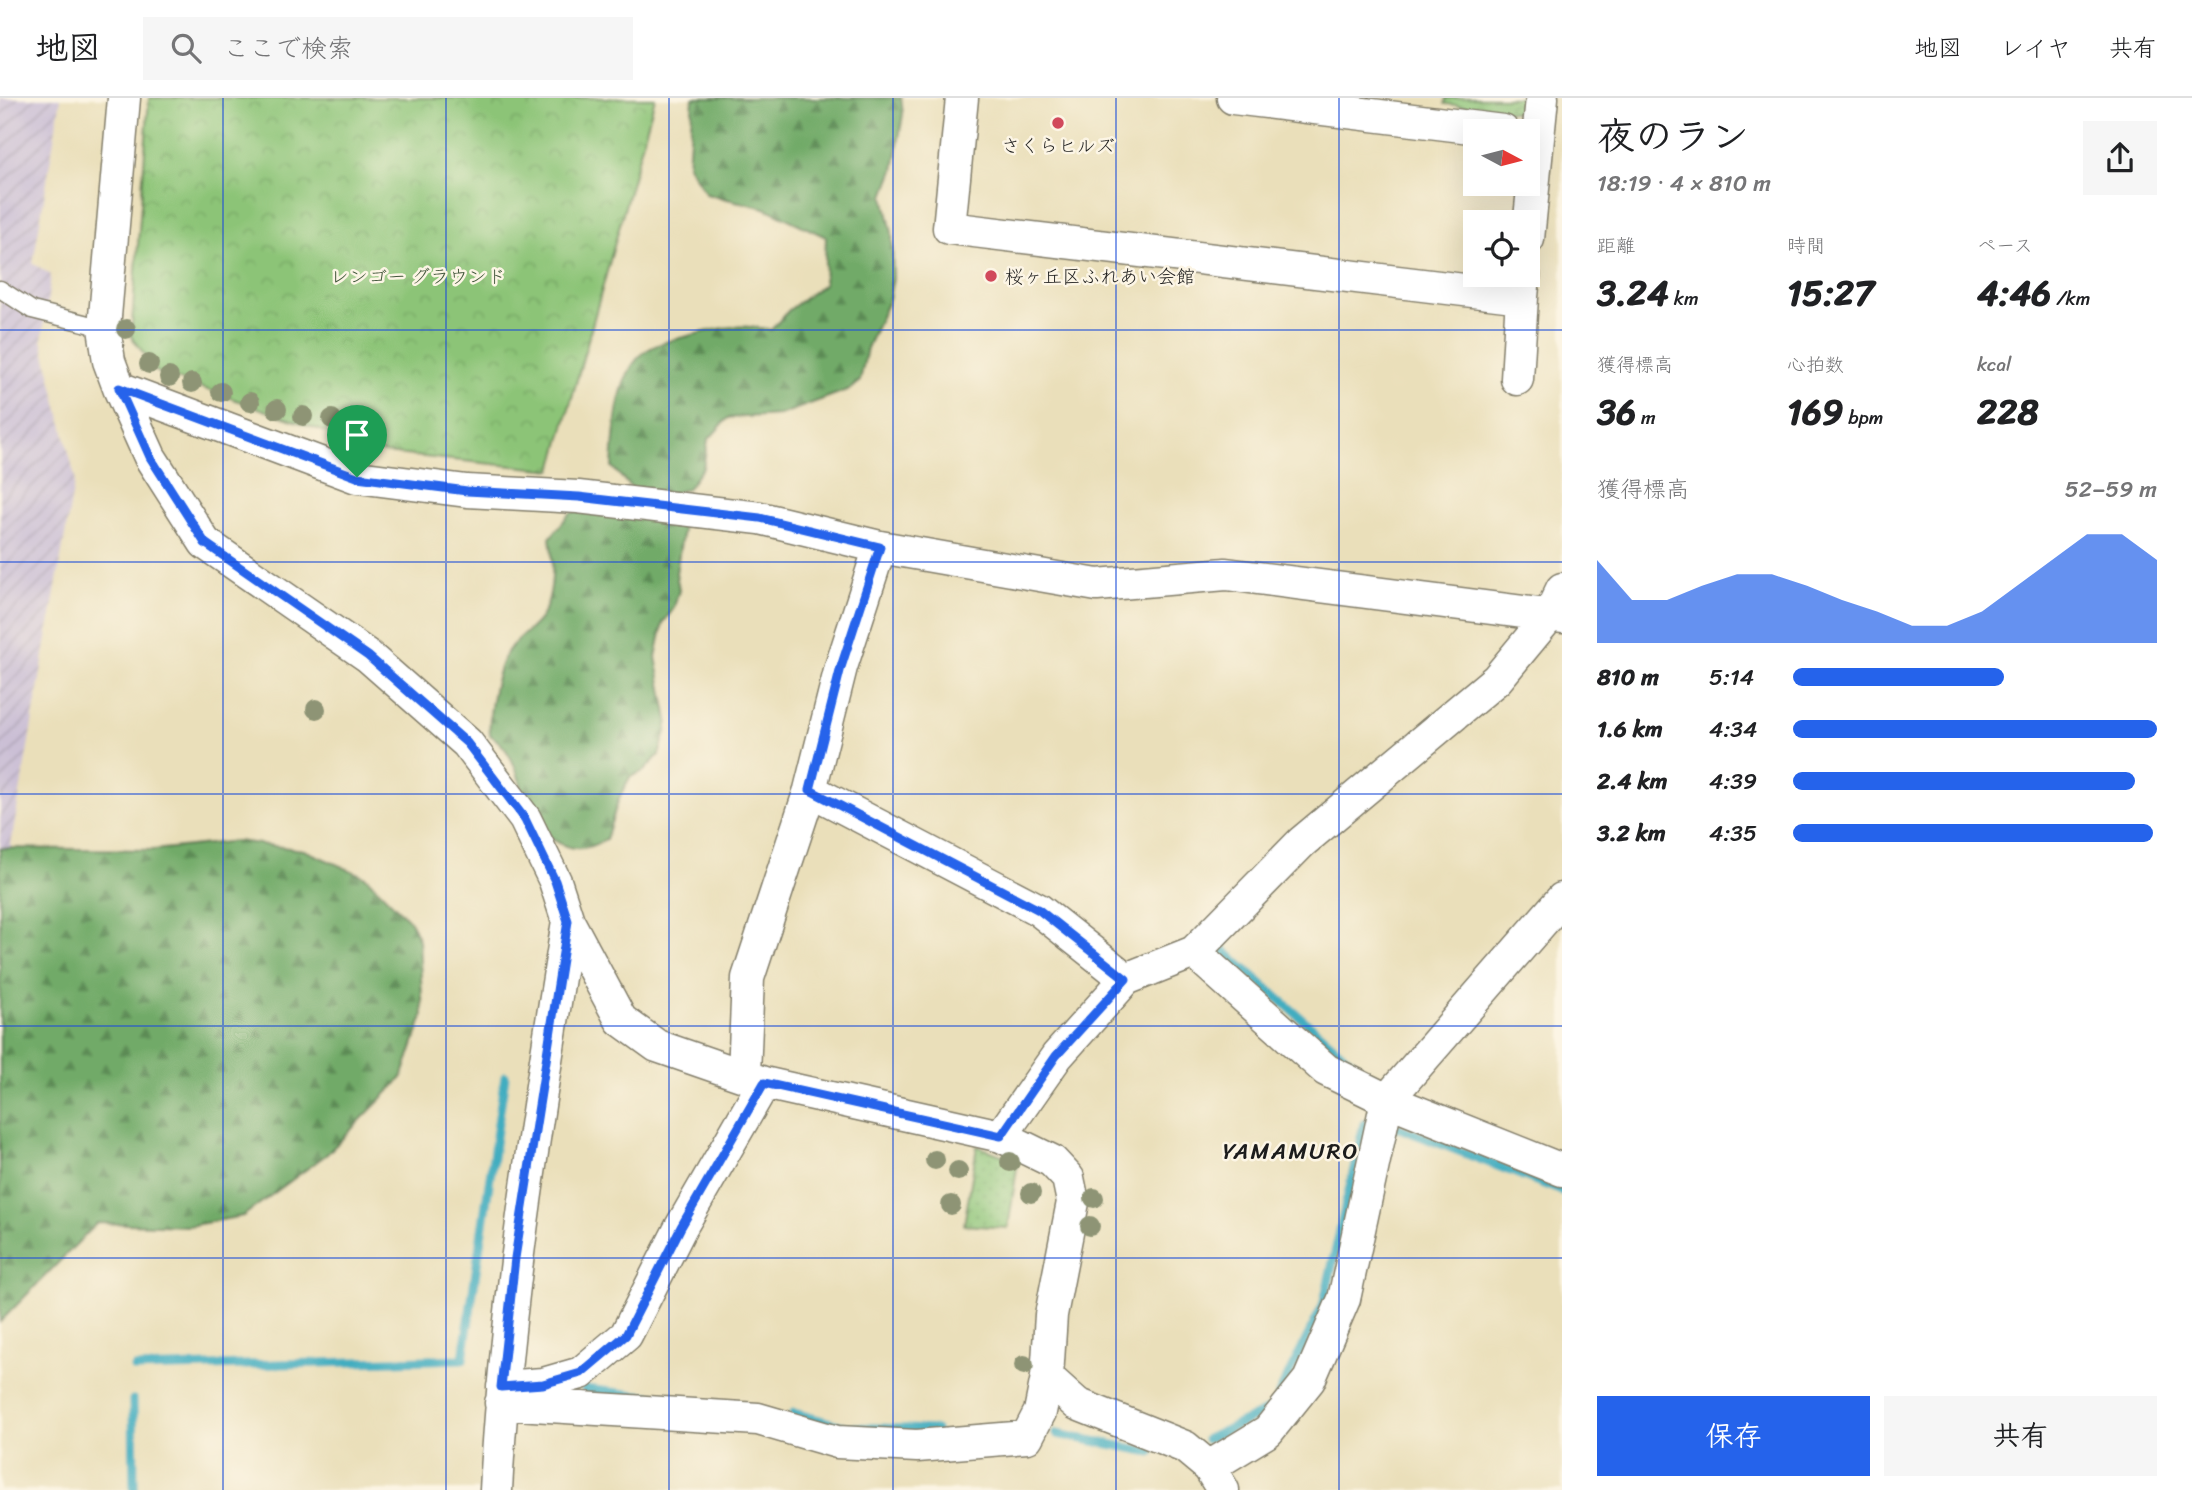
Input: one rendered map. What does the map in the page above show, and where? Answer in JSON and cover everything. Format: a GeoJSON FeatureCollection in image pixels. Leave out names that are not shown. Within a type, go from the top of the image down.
{"type":"FeatureCollection","features":[{"type":"Feature","properties":{"kind":"street"},"geometry":{"type":"LineString","coordinates":[[124,98],[104,328],[109,361],[150,457],[205,543],[368,656],[467,743],[525,819],[555,881],[568,921],[621,1020],[657,1046],[754,1079],[1001,1136],[1052,1161],[1068,1178],[1073,1202],[1051,1315],[1047,1377],[1040,1412],[1027,1437],[917,1446],[837,1442],[758,1419],[501,1395]]}},
{"type":"Feature","properties":{"kind":"street"},"geometry":{"type":"LineString","coordinates":[[962,98],[949,228],[1463,280]]}},
{"type":"Feature","properties":{"kind":"street"},"geometry":{"type":"LineString","coordinates":[[1233,98],[1463,126]]}},
{"type":"Feature","properties":{"kind":"street"},"geometry":{"type":"LineString","coordinates":[[1532,210],[1543,136],[1542,98]]}},
{"type":"Feature","properties":{"kind":"street"},"geometry":{"type":"LineString","coordinates":[[1517,379],[1523,287]]}},
{"type":"Feature","properties":{"kind":"street"},"geometry":{"type":"LineString","coordinates":[[119,388],[357,477],[467,491],[579,497],[760,518],[880,547],[1097,585],[1226,574],[1558,607]]}},
{"type":"Feature","properties":{"kind":"street"},"geometry":{"type":"LineString","coordinates":[[501,1395],[581,1373],[626,1335],[754,1079],[748,978],[810,790],[841,667],[880,547]]}},
{"type":"Feature","properties":{"kind":"street"},"geometry":{"type":"LineString","coordinates":[[1001,1136],[1056,1056],[1126,979],[1194,952],[1302,842],[1497,679],[1558,607]]}},
{"type":"Feature","properties":{"kind":"street"},"geometry":{"type":"LineString","coordinates":[[810,790],[1039,910],[1126,979]]}},
{"type":"Feature","properties":{"kind":"street"},"geometry":{"type":"LineString","coordinates":[[1047,1377],[1077,1404],[1185,1447],[1216,1479],[1268,1431],[1309,1380],[1344,1299],[1387,1100],[1562,898]]}},
{"type":"Feature","properties":{"kind":"street"},"geometry":{"type":"LineString","coordinates":[[496,1490],[501,1395],[515,1258],[568,921]]}},
{"type":"Feature","properties":{"kind":"street"},"geometry":{"type":"LineString","coordinates":[[1194,952],[1326,1070],[1387,1100],[1562,1170]]}},
{"type":"Feature","properties":{"kind":"lane"},"geometry":{"type":"LineString","coordinates":[[0,289],[32,310],[104,328]]}},
{"type":"Feature","properties":{"kind":"shaded area"},"geometry":{"type":"Polygon","coordinates":[[[0,98],[61,98],[33,263],[51,275],[42,340],[75,478],[10,850],[0,848],[0,98]]]}},
{"type":"Feature","properties":{"kind":"green space","name":"レンゴー グラウンド"},"geometry":{"type":"Polygon","coordinates":[[[149,98],[655,98],[552,470],[385,453],[157,372],[131,336],[149,98]]]}},
{"type":"Feature","properties":{"kind":"green space"},"geometry":{"type":"Polygon","coordinates":[[[693,98],[901,98],[903,114],[894,170],[884,196],[892,233],[893,278],[889,299],[867,348],[860,381],[850,389],[780,415],[728,418],[708,440],[703,467],[687,489],[657,498],[635,492],[612,467],[618,404],[628,373],[636,360],[657,345],[713,330],[741,326],[771,330],[789,310],[824,284],[826,237],[765,208],[706,194],[688,165],[693,98]]]}},
{"type":"Feature","properties":{"kind":"green space"},"geometry":{"type":"Polygon","coordinates":[[[1446,98],[1530,98],[1528,108],[1520,113],[1445,104],[1446,98]]]}},
{"type":"Feature","properties":{"kind":"green space"},"geometry":{"type":"Polygon","coordinates":[[[594,505],[676,517],[683,529],[676,573],[679,590],[674,608],[663,623],[656,657],[668,720],[659,755],[644,771],[630,777],[619,798],[606,839],[589,847],[578,848],[561,844],[546,834],[535,821],[512,759],[503,746],[490,735],[490,726],[494,689],[501,665],[515,643],[538,621],[548,600],[552,567],[550,538],[570,513],[594,505]]]}},
{"type":"Feature","properties":{"kind":"green space"},"geometry":{"type":"Polygon","coordinates":[[[237,841],[304,850],[366,877],[410,921],[419,940],[423,1016],[402,1078],[327,1154],[243,1216],[188,1226],[97,1223],[0,1322],[0,848],[153,850],[237,841]]]}},
{"type":"Feature","properties":{"kind":"green space"},"geometry":{"type":"Polygon","coordinates":[[[977,1146],[1018,1161],[1008,1228],[964,1225],[977,1146]]]}},
{"type":"Feature","properties":{"kind":"waterway"},"geometry":{"type":"LineString","coordinates":[[1223,950],[1369,1077]]}},
{"type":"Feature","properties":{"kind":"waterway"},"geometry":{"type":"LineString","coordinates":[[135,1368],[463,1359],[505,1076]]}},
{"type":"Feature","properties":{"kind":"waterway"},"geometry":{"type":"LineString","coordinates":[[1279,1394],[1323,1306],[1364,1124]]}},
{"type":"Feature","properties":{"kind":"waterway"},"geometry":{"type":"LineString","coordinates":[[1397,1127],[1562,1191]]}},
{"type":"Feature","properties":{"kind":"waterway"},"geometry":{"type":"LineString","coordinates":[[585,1389],[662,1398]]}},
{"type":"Feature","properties":{"kind":"waterway"},"geometry":{"type":"LineString","coordinates":[[133,1400],[134,1490]]}},
{"type":"Feature","properties":{"kind":"waterway"},"geometry":{"type":"LineString","coordinates":[[1207,1439],[1270,1409]]}},
{"type":"Feature","properties":{"kind":"waterway"},"geometry":{"type":"LineString","coordinates":[[794,1413],[846,1427],[936,1430]]}},
{"type":"Feature","properties":{"kind":"waterway"},"geometry":{"type":"LineString","coordinates":[[1057,1434],[1151,1452]]}},
{"type":"Feature","properties":{"kind":"place","name":"さくらヒルズ"},"geometry":{"type":"Point","coordinates":[1058,123]}},
{"type":"Feature","properties":{"kind":"place","name":"桜ヶ丘区ふれあい会館"},"geometry":{"type":"Point","coordinates":[991,276]}},
{"type":"Feature","properties":{"kind":"district","name":"YAMAMURO"},"geometry":{"type":"Point","coordinates":[1291,1151]}},
{"type":"Feature","properties":{"kind":"route"},"geometry":{"type":"LineString","coordinates":[[119,388],[357,477],[467,491],[579,497],[760,518],[880,547],[841,667],[810,790],[1039,910],[1126,979],[1056,1056],[1001,1136],[764,1083],[681,1227],[626,1335],[581,1373],[543,1384],[501,1387],[515,1258],[568,921],[555,881],[525,819],[467,743],[368,656],[205,543],[150,457],[119,388]]}}]}
